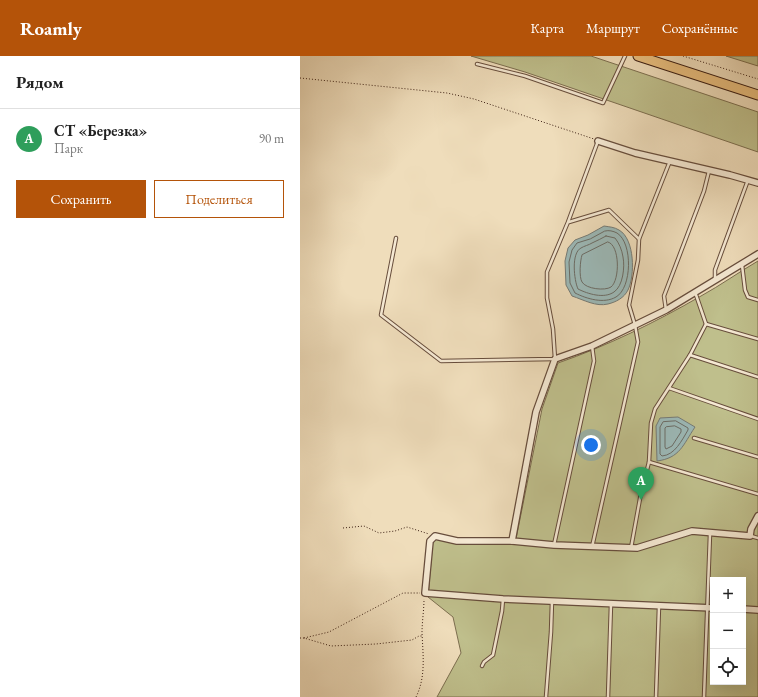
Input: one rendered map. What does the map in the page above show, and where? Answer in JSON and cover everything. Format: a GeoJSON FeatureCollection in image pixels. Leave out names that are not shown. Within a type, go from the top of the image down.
{"type":"FeatureCollection","features":[{"type":"Feature","properties":{"kind":"main road"},"geometry":{"type":"LineString","coordinates":[[638,56],[758,95]]}},
{"type":"Feature","properties":{"kind":"street"},"geometry":{"type":"LineString","coordinates":[[598,140],[635,153],[670,160],[758,183]]}},
{"type":"Feature","properties":{"kind":"street"},"geometry":{"type":"LineString","coordinates":[[512,541],[536,412],[555,360],[592,346],[666,310],[758,254]]}},
{"type":"Feature","properties":{"kind":"street"},"geometry":{"type":"LineString","coordinates":[[710,608],[503,599],[425,593],[430,541],[435,536],[457,540],[512,541],[554,545],[637,548],[692,531],[750,536],[751,529],[758,516]]}},
{"type":"Feature","properties":{"kind":"street"},"geometry":{"type":"LineString","coordinates":[[751,529],[758,529]]}},
{"type":"Feature","properties":{"kind":"street"},"geometry":{"type":"LineString","coordinates":[[746,609],[758,610]]}},
{"type":"Feature","properties":{"kind":"lane"},"geometry":{"type":"LineString","coordinates":[[477,64],[525,76],[603,103],[625,56]]}},
{"type":"Feature","properties":{"kind":"lane"},"geometry":{"type":"LineString","coordinates":[[396,238],[381,315],[387,320],[441,361],[555,360],[553,329],[547,298],[547,272],[568,222],[598,140]]}},
{"type":"Feature","properties":{"kind":"lane"},"geometry":{"type":"LineString","coordinates":[[592,547],[638,342],[629,305],[638,260],[639,239],[670,160]]}},
{"type":"Feature","properties":{"kind":"lane"},"geometry":{"type":"LineString","coordinates":[[666,310],[664,296],[704,191],[710,170]]}},
{"type":"Feature","properties":{"kind":"lane"},"geometry":{"type":"LineString","coordinates":[[715,280],[715,270],[748,180]]}},
{"type":"Feature","properties":{"kind":"lane"},"geometry":{"type":"LineString","coordinates":[[568,222],[609,210],[639,239]]}},
{"type":"Feature","properties":{"kind":"lane"},"geometry":{"type":"LineString","coordinates":[[742,264],[745,290],[748,297],[758,300]]}},
{"type":"Feature","properties":{"kind":"lane"},"geometry":{"type":"LineString","coordinates":[[631,548],[641,493],[649,462],[651,423],[655,410],[690,355],[706,324],[695,291]]}},
{"type":"Feature","properties":{"kind":"lane"},"geometry":{"type":"LineString","coordinates":[[706,324],[758,339]]}},
{"type":"Feature","properties":{"kind":"lane"},"geometry":{"type":"LineString","coordinates":[[554,545],[594,361],[592,346]]}},
{"type":"Feature","properties":{"kind":"lane"},"geometry":{"type":"LineString","coordinates":[[690,355],[758,377]]}},
{"type":"Feature","properties":{"kind":"lane"},"geometry":{"type":"LineString","coordinates":[[669,388],[758,419]]}},
{"type":"Feature","properties":{"kind":"lane"},"geometry":{"type":"LineString","coordinates":[[694,438],[758,457]]}},
{"type":"Feature","properties":{"kind":"lane"},"geometry":{"type":"LineString","coordinates":[[649,462],[758,494]]}},
{"type":"Feature","properties":{"kind":"lane"},"geometry":{"type":"LineString","coordinates":[[710,533],[710,577]]}},
{"type":"Feature","properties":{"kind":"lane"},"geometry":{"type":"LineString","coordinates":[[750,536],[758,538]]}},
{"type":"Feature","properties":{"kind":"lane"},"geometry":{"type":"LineString","coordinates":[[482,666],[484,662],[493,654],[503,599]]}},
{"type":"Feature","properties":{"kind":"lane"},"geometry":{"type":"LineString","coordinates":[[546,697],[552,600]]}},
{"type":"Feature","properties":{"kind":"lane"},"geometry":{"type":"LineString","coordinates":[[608,697],[611,603]]}},
{"type":"Feature","properties":{"kind":"lane"},"geometry":{"type":"LineString","coordinates":[[656,697],[659,605]]}},
{"type":"Feature","properties":{"kind":"lane"},"geometry":{"type":"LineString","coordinates":[[704,697],[710,608]]}},
{"type":"Feature","properties":{"kind":"path"},"geometry":{"type":"LineString","coordinates":[[683,56],[758,79]]}},
{"type":"Feature","properties":{"kind":"path"},"geometry":{"type":"LineString","coordinates":[[300,78],[446,93],[474,99],[598,140]]}},
{"type":"Feature","properties":{"kind":"path"},"geometry":{"type":"LineString","coordinates":[[344,528],[364,526],[379,533],[407,527],[435,536]]}},
{"type":"Feature","properties":{"kind":"path"},"geometry":{"type":"LineString","coordinates":[[300,638],[329,632],[404,593],[425,593],[423,636],[424,657],[422,680],[416,697]]}},
{"type":"Feature","properties":{"kind":"path"},"geometry":{"type":"LineString","coordinates":[[304,638],[331,646],[376,644],[412,640],[419,636],[423,636]]}},
{"type":"Feature","properties":{"kind":"green space"},"geometry":{"type":"Polygon","coordinates":[[[471,56],[591,56],[758,112],[758,152],[525,72],[471,56]]]}},
{"type":"Feature","properties":{"kind":"green space"},"geometry":{"type":"Polygon","coordinates":[[[726,56],[758,56],[758,66],[726,56]]]}},
{"type":"Feature","properties":{"kind":"green space"},"geometry":{"type":"Polygon","coordinates":[[[758,261],[758,697],[437,697],[461,653],[453,617],[428,597],[433,539],[515,544],[542,409],[558,363],[595,349],[649,324],[708,292],[758,261]]]}},
{"type":"Feature","properties":{"kind":"water"},"geometry":{"type":"Polygon","coordinates":[[[604,226],[619,230],[628,241],[631,249],[632,276],[628,290],[620,299],[608,304],[599,305],[572,296],[566,285],[565,261],[568,248],[575,240],[604,226]]]}},
{"type":"Feature","properties":{"kind":"water"},"geometry":{"type":"Polygon","coordinates":[[[678,417],[695,427],[684,445],[676,454],[657,461],[656,426],[660,418],[678,417]]]}},
{"type":"Feature","properties":{"kind":"place","name":"СТ «Березка»"},"geometry":{"type":"Point","coordinates":[641,500]}}]}
